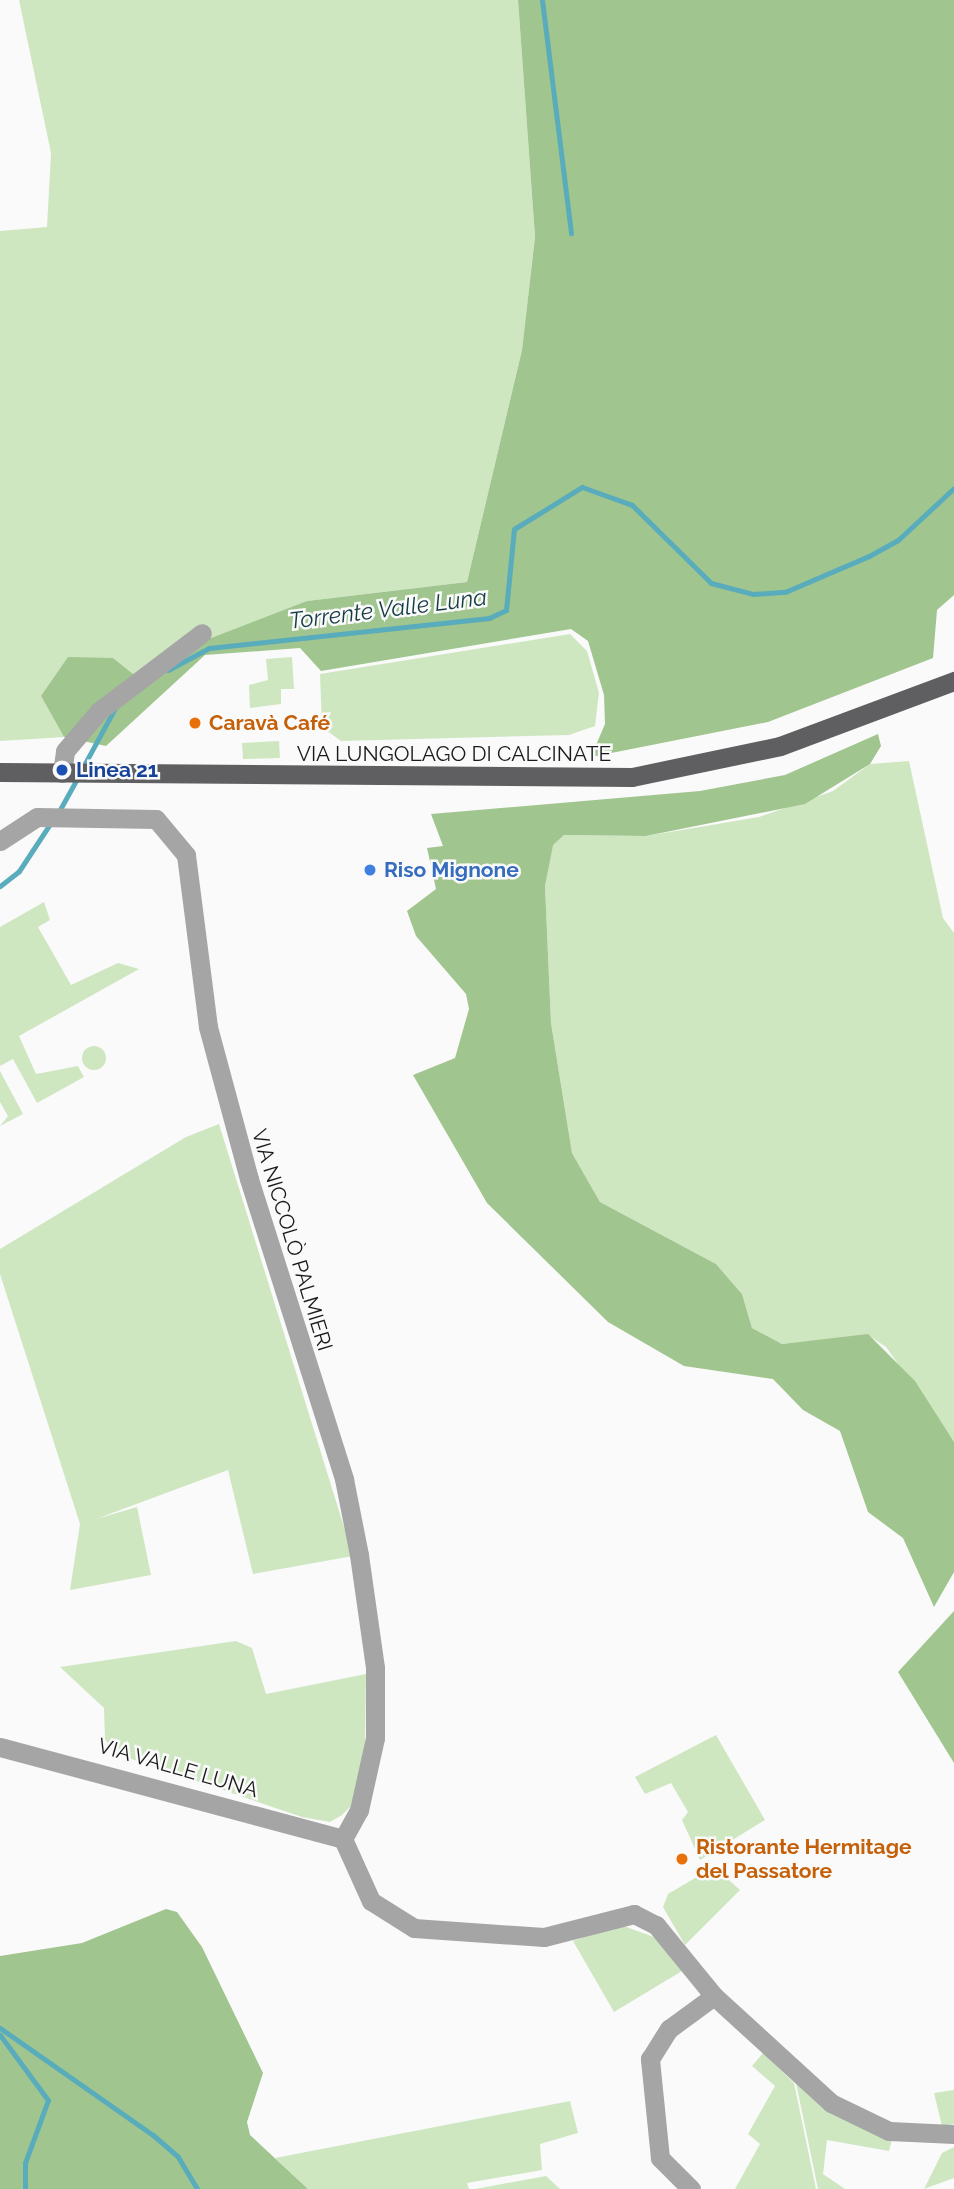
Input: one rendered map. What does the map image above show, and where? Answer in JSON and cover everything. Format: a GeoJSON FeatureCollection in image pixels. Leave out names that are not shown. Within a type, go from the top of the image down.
{"type":"FeatureCollection","features":[{"type":"Feature","properties":{"kind":"main road","name":"VIA LUNGOLAGO DI CALCINATE"},"geometry":{"type":"LineString","coordinates":[[0,772],[632,777],[780,746],[954,681]]}},
{"type":"Feature","properties":{"kind":"street"},"geometry":{"type":"LineString","coordinates":[[64,773],[65,751],[111,698],[202,633]]}},
{"type":"Feature","properties":{"kind":"street","name":"VIA NICCOLÒ PALMIERI"},"geometry":{"type":"LineString","coordinates":[[0,841],[20,823],[57,817],[156,819],[186,855],[208,1027],[248,1179],[344,1479],[359,1555],[375,1668],[375,1738],[359,1810],[343,1839]]}},
{"type":"Feature","properties":{"kind":"street","name":"VIA VALLE LUNA"},"geometry":{"type":"LineString","coordinates":[[0,1748],[343,1839]]}},
{"type":"Feature","properties":{"kind":"street"},"geometry":{"type":"LineString","coordinates":[[343,1839],[371,1901],[414,1928],[544,1937],[634,1914],[674,1942],[714,1996],[844,2111],[889,2131],[954,2134]]}},
{"type":"Feature","properties":{"kind":"street"},"geometry":{"type":"LineString","coordinates":[[683,2183],[660,2158],[650,2059],[669,2029],[714,1996]]}},
{"type":"Feature","properties":{"kind":"green space"},"geometry":{"type":"Polygon","coordinates":[[[19,0],[518,0],[535,237],[522,350],[467,582],[307,601],[139,679],[41,696],[64,737],[0,741],[0,231],[47,227],[51,153],[19,0]]]}},
{"type":"Feature","properties":{"kind":"green space"},"geometry":{"type":"Polygon","coordinates":[[[518,0],[954,0],[954,595],[937,610],[933,658],[768,722],[591,757],[605,724],[604,695],[588,641],[571,629],[321,671],[300,648],[205,655],[106,746],[64,737],[41,696],[68,657],[113,658],[139,679],[201,642],[307,601],[467,582],[522,350],[535,237],[518,0]]]}},
{"type":"Feature","properties":{"kind":"green space"},"geometry":{"type":"Polygon","coordinates":[[[570,634],[587,651],[599,693],[595,726],[569,735],[341,741],[322,727],[320,674],[570,634]]]}},
{"type":"Feature","properties":{"kind":"green space"},"geometry":{"type":"Polygon","coordinates":[[[292,657],[294,689],[281,689],[281,704],[250,708],[249,685],[268,680],[266,659],[292,657]]]}},
{"type":"Feature","properties":{"kind":"green space"},"geometry":{"type":"Polygon","coordinates":[[[878,734],[881,746],[870,764],[805,804],[646,836],[564,835],[553,845],[545,886],[551,1023],[572,1153],[600,1202],[716,1264],[742,1294],[752,1328],[782,1344],[868,1334],[915,1381],[954,1442],[954,1572],[934,1607],[903,1538],[868,1512],[840,1431],[803,1410],[773,1379],[684,1366],[608,1322],[487,1203],[413,1075],[455,1058],[469,1009],[466,994],[416,936],[407,911],[436,889],[427,848],[443,846],[431,814],[700,791],[785,775],[878,734]]]}},
{"type":"Feature","properties":{"kind":"green space"},"geometry":{"type":"Polygon","coordinates":[[[279,741],[280,758],[243,759],[242,743],[279,741]]]}},
{"type":"Feature","properties":{"kind":"green space"},"geometry":{"type":"Polygon","coordinates":[[[909,761],[943,918],[954,933],[954,1442],[886,1347],[868,1335],[782,1344],[752,1328],[742,1294],[716,1264],[600,1202],[572,1153],[551,1023],[545,886],[552,845],[564,835],[646,836],[759,817],[833,791],[870,764],[909,761]]]}},
{"type":"Feature","properties":{"kind":"green space"},"geometry":{"type":"Polygon","coordinates":[[[44,902],[50,920],[38,927],[71,985],[118,963],[139,969],[19,1036],[36,1074],[78,1066],[84,1077],[37,1103],[13,1059],[0,1066],[0,927],[44,902]]]}},
{"type":"Feature","properties":{"kind":"green space"},"geometry":{"type":"Polygon","coordinates":[[[94,1046],[103,1049],[106,1058],[103,1067],[94,1070],[85,1067],[82,1058],[85,1049],[94,1046]]]}},
{"type":"Feature","properties":{"kind":"green space"},"geometry":{"type":"Polygon","coordinates":[[[0,1071],[23,1114],[0,1126],[8,1116],[0,1102],[0,1071]]]}},
{"type":"Feature","properties":{"kind":"green space"},"geometry":{"type":"Polygon","coordinates":[[[219,1124],[353,1556],[253,1574],[228,1470],[96,1519],[137,1507],[151,1575],[70,1590],[80,1524],[0,1274],[0,1249],[186,1137],[219,1124]]]}},
{"type":"Feature","properties":{"kind":"green space"},"geometry":{"type":"Polygon","coordinates":[[[954,1611],[954,1763],[898,1672],[954,1611]]]}},
{"type":"Feature","properties":{"kind":"green space"},"geometry":{"type":"Polygon","coordinates":[[[236,1641],[252,1648],[266,1694],[366,1674],[365,1745],[354,1803],[330,1822],[302,1817],[114,1753],[105,1739],[104,1708],[60,1667],[236,1641]]]}},
{"type":"Feature","properties":{"kind":"green space"},"geometry":{"type":"Polygon","coordinates":[[[716,1735],[765,1820],[700,1860],[682,1820],[688,1812],[671,1783],[645,1794],[635,1777],[716,1735]]]}},
{"type":"Feature","properties":{"kind":"green space"},"geometry":{"type":"Polygon","coordinates":[[[707,1871],[721,1873],[740,1890],[685,1945],[663,1907],[668,1894],[707,1871]]]}},
{"type":"Feature","properties":{"kind":"green space"},"geometry":{"type":"Polygon","coordinates":[[[166,1909],[177,1912],[202,1947],[263,2073],[247,2122],[250,2135],[308,2189],[0,2189],[0,1956],[82,1943],[166,1909]]]}},
{"type":"Feature","properties":{"kind":"green space"},"geometry":{"type":"Polygon","coordinates":[[[618,1924],[665,1941],[687,1968],[614,2012],[573,1941],[618,1924]]]}},
{"type":"Feature","properties":{"kind":"green space"},"geometry":{"type":"Polygon","coordinates":[[[763,2053],[794,2083],[816,2189],[735,2189],[760,2144],[748,2134],[775,2086],[752,2066],[763,2053]]]}},
{"type":"Feature","properties":{"kind":"green space"},"geometry":{"type":"Polygon","coordinates":[[[796,2083],[893,2136],[889,2151],[827,2140],[823,2174],[845,2189],[818,2189],[796,2083]]]}},
{"type":"Feature","properties":{"kind":"green space"},"geometry":{"type":"Polygon","coordinates":[[[954,2090],[954,2124],[942,2126],[934,2093],[954,2090]]]}},
{"type":"Feature","properties":{"kind":"green space"},"geometry":{"type":"Polygon","coordinates":[[[570,2101],[578,2133],[540,2144],[542,2170],[467,2183],[469,2189],[308,2189],[275,2158],[570,2101]]]}},
{"type":"Feature","properties":{"kind":"green space"},"geometry":{"type":"Polygon","coordinates":[[[954,2147],[954,2178],[924,2189],[942,2153],[954,2147]]]}},
{"type":"Feature","properties":{"kind":"green space"},"geometry":{"type":"Polygon","coordinates":[[[546,2176],[560,2189],[475,2189],[546,2176]]]}},
{"type":"Feature","properties":{"kind":"waterway"},"geometry":{"type":"LineString","coordinates":[[542,0],[571,233]]}},
{"type":"Feature","properties":{"kind":"waterway","name":"Torrente Valle Luna"},"geometry":{"type":"LineString","coordinates":[[168,670],[209,648],[489,618],[506,610],[514,529],[582,487],[632,505],[711,583],[753,594],[785,592],[869,556],[898,540],[954,488]]}},
{"type":"Feature","properties":{"kind":"waterway","name":"Torrente Valle Luna"},"geometry":{"type":"LineString","coordinates":[[83,767],[115,708]]}},
{"type":"Feature","properties":{"kind":"waterway","name":"Torrente Valle Luna"},"geometry":{"type":"LineString","coordinates":[[58,813],[77,779]]}},
{"type":"Feature","properties":{"kind":"waterway","name":"Torrente Valle Luna"},"geometry":{"type":"LineString","coordinates":[[0,886],[19,871],[50,824]]}},
{"type":"Feature","properties":{"kind":"waterway"},"geometry":{"type":"LineString","coordinates":[[0,2028],[153,2135],[178,2157],[197,2189]]}},
{"type":"Feature","properties":{"kind":"waterway","name":"Torrente Valle Luna"},"geometry":{"type":"LineString","coordinates":[[0,2035],[48,2100],[25,2163],[25,2189]]}},
{"type":"Feature","properties":{"kind":"place","name":"Caravà Café"},"geometry":{"type":"Point","coordinates":[195,723]}},
{"type":"Feature","properties":{"kind":"place","name":"Linea 21"},"geometry":{"type":"Point","coordinates":[62,770]}},
{"type":"Feature","properties":{"kind":"place","name":"Riso Mignone"},"geometry":{"type":"Point","coordinates":[370,870]}},
{"type":"Feature","properties":{"kind":"place","name":"Ristorante Hermitage del Passatore"},"geometry":{"type":"Point","coordinates":[682,1859]}}]}
